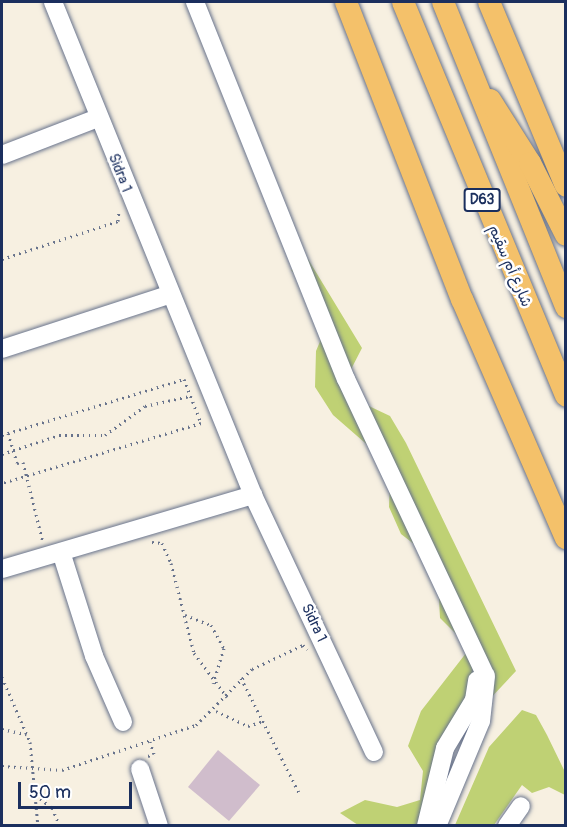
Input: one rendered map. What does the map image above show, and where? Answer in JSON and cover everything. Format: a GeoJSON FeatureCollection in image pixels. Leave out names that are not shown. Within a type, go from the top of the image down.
{"type":"FeatureCollection","features":[{"type":"Feature","properties":{"kind":"main road"},"geometry":{"type":"LineString","coordinates":[[346,2],[511,415],[566,538]]}},
{"type":"Feature","properties":{"kind":"main road","name":"شارع أم سقيم"},"geometry":{"type":"LineString","coordinates":[[404,2],[566,396]]}},
{"type":"Feature","properties":{"kind":"main road","name":"D63"},"geometry":{"type":"LineString","coordinates":[[443,2],[472,79],[566,307]]}},
{"type":"Feature","properties":{"kind":"main road"},"geometry":{"type":"LineString","coordinates":[[489,2],[548,149],[566,186]]}},
{"type":"Feature","properties":{"kind":"main road"},"geometry":{"type":"LineString","coordinates":[[472,79],[518,141],[566,235]]}},
{"type":"Feature","properties":{"kind":"main road"},"geometry":{"type":"LineString","coordinates":[[548,149],[566,170]]}},
{"type":"Feature","properties":{"kind":"main road"},"geometry":{"type":"LineString","coordinates":[[511,415],[566,503]]}},
{"type":"Feature","properties":{"kind":"street","name":"Sidra 1"},"geometry":{"type":"LineString","coordinates":[[54,2],[168,295],[253,495],[374,752]]}},
{"type":"Feature","properties":{"kind":"street"},"geometry":{"type":"LineString","coordinates":[[195,2],[390,480],[477,683],[474,700],[445,748],[426,825]]}},
{"type":"Feature","properties":{"kind":"street"},"geometry":{"type":"LineString","coordinates":[[2,154],[98,118]]}},
{"type":"Feature","properties":{"kind":"street"},"geometry":{"type":"LineString","coordinates":[[2,349],[168,295]]}},
{"type":"Feature","properties":{"kind":"street"},"geometry":{"type":"LineString","coordinates":[[390,480],[486,676],[481,721],[437,825]]}},
{"type":"Feature","properties":{"kind":"street"},"geometry":{"type":"LineString","coordinates":[[2,569],[55,557],[253,495]]}},
{"type":"Feature","properties":{"kind":"street"},"geometry":{"type":"LineString","coordinates":[[55,557],[123,722]]}},
{"type":"Feature","properties":{"kind":"street"},"geometry":{"type":"LineString","coordinates":[[140,769],[159,825]]}},
{"type":"Feature","properties":{"kind":"street"},"geometry":{"type":"LineString","coordinates":[[507,825],[521,806]]}},
{"type":"Feature","properties":{"kind":"path"},"geometry":{"type":"LineString","coordinates":[[2,259],[118,221],[115,212],[132,205]]}},
{"type":"Feature","properties":{"kind":"path"},"geometry":{"type":"LineString","coordinates":[[2,435],[184,379],[201,423],[25,478],[2,483]]}},
{"type":"Feature","properties":{"kind":"path"},"geometry":{"type":"LineString","coordinates":[[2,453],[68,434],[100,437],[128,424],[145,406],[190,396],[208,389]]}},
{"type":"Feature","properties":{"kind":"path"},"geometry":{"type":"LineString","coordinates":[[8,433],[17,463],[23,462],[25,478],[55,557]]}},
{"type":"Feature","properties":{"kind":"path"},"geometry":{"type":"LineString","coordinates":[[147,529],[153,545],[162,543],[171,563],[194,653],[213,683],[227,697]]}},
{"type":"Feature","properties":{"kind":"path"},"geometry":{"type":"LineString","coordinates":[[185,615],[211,625],[224,648],[213,683]]}},
{"type":"Feature","properties":{"kind":"path"},"geometry":{"type":"LineString","coordinates":[[2,766],[52,772],[99,755],[101,759],[196,725],[216,711],[241,678],[303,645],[305,650],[322,642]]}},
{"type":"Feature","properties":{"kind":"path"},"geometry":{"type":"LineString","coordinates":[[2,677],[26,734],[38,825]]}},
{"type":"Feature","properties":{"kind":"path"},"geometry":{"type":"LineString","coordinates":[[241,678],[300,795]]}},
{"type":"Feature","properties":{"kind":"path"},"geometry":{"type":"LineString","coordinates":[[216,711],[248,726],[263,721]]}},
{"type":"Feature","properties":{"kind":"path"},"geometry":{"type":"LineString","coordinates":[[2,729],[26,734]]}},
{"type":"Feature","properties":{"kind":"path"},"geometry":{"type":"LineString","coordinates":[[32,791],[52,808],[60,825]]}},
{"type":"Feature","properties":{"kind":"shaded area"},"geometry":{"type":"Polygon","coordinates":[[[218,750],[260,785],[229,821],[188,787],[218,750]]]}},
{"type":"Feature","properties":{"kind":"green space"},"geometry":{"type":"Polygon","coordinates":[[[308,259],[362,348],[345,381],[354,399],[390,416],[406,443],[516,671],[455,736],[435,825],[358,825],[340,813],[365,800],[397,807],[420,800],[423,771],[408,746],[421,711],[470,648],[440,618],[438,581],[428,555],[401,534],[389,507],[390,476],[372,449],[333,415],[315,387],[316,351],[327,325],[313,295],[291,270],[308,259]]]}},
{"type":"Feature","properties":{"kind":"green space"},"geometry":{"type":"Polygon","coordinates":[[[522,710],[536,715],[547,735],[565,772],[565,795],[549,787],[532,793],[522,785],[494,825],[455,825],[489,747],[522,710]]]}}]}
